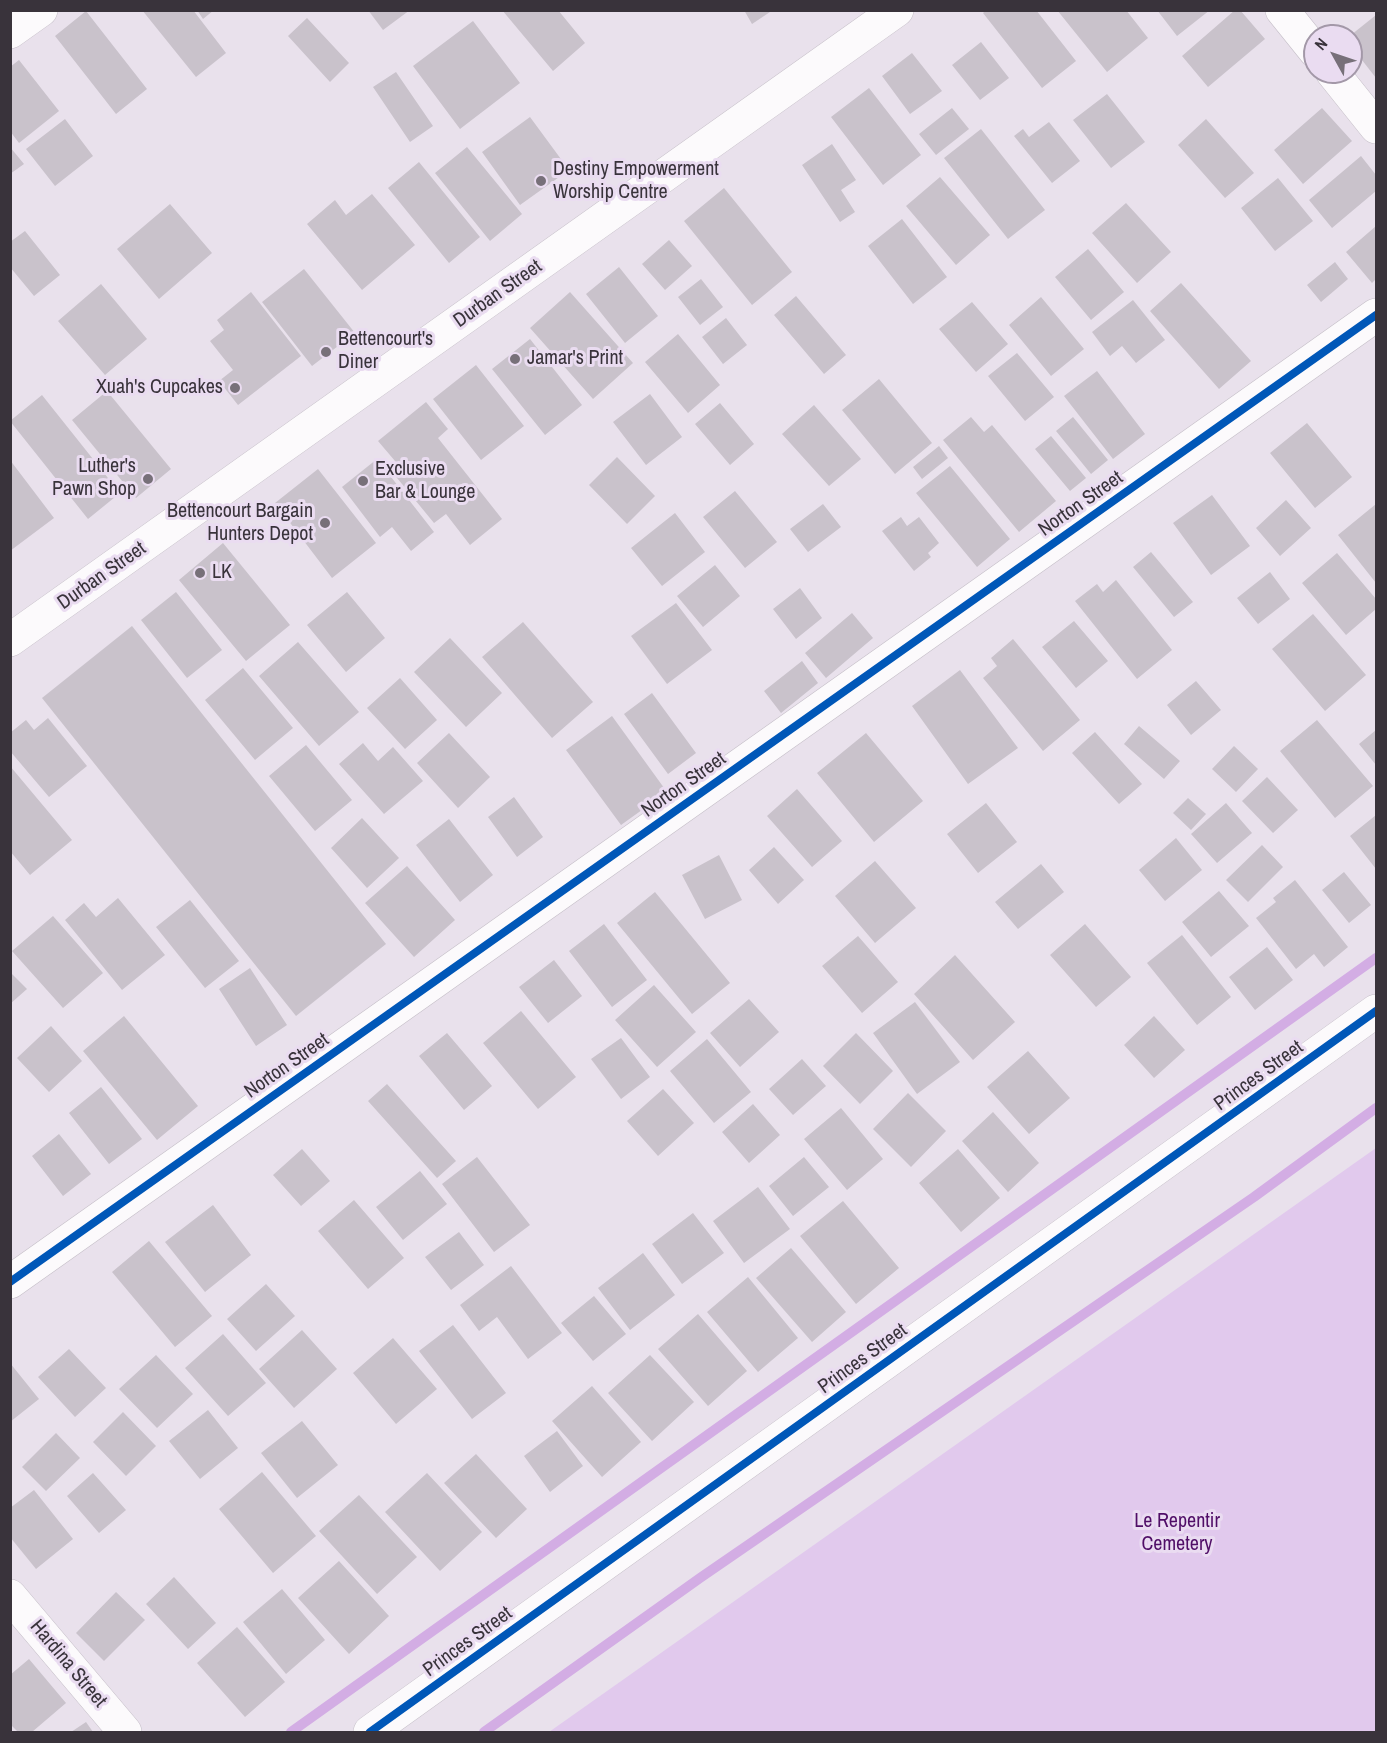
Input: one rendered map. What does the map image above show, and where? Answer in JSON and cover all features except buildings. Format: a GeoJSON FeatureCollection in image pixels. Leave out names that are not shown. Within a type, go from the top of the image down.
{"type":"FeatureCollection","features":[{"type":"Feature","properties":{"kind":"street"},"geometry":{"type":"LineString","coordinates":[[10,32],[41,10]]}},
{"type":"Feature","properties":{"kind":"street","name":"Durban Street"},"geometry":{"type":"LineString","coordinates":[[10,640],[897,10]]}},
{"type":"Feature","properties":{"kind":"street"},"geometry":{"type":"LineString","coordinates":[[1282,10],[1303,36]]}},
{"type":"Feature","properties":{"kind":"street"},"geometry":{"type":"LineString","coordinates":[[1342,84],[1377,127]]}},
{"type":"Feature","properties":{"kind":"street","name":"Norton Street"},"geometry":{"type":"LineString","coordinates":[[10,1282],[1377,315]]}},
{"type":"Feature","properties":{"kind":"street","name":"Princes Street"},"geometry":{"type":"LineString","coordinates":[[370,1732],[1377,1011]]}},
{"type":"Feature","properties":{"kind":"street","name":"Hardina Street"},"geometry":{"type":"LineString","coordinates":[[10,1596],[124,1732]]}},
{"type":"Feature","properties":{"kind":"green space","name":"Le Repentir Cemetery"},"geometry":{"type":"Polygon","coordinates":[[[1376,1148],[1376,1732],[549,1732],[1376,1148]]]}},
{"type":"Feature","properties":{"kind":"waterway"},"geometry":{"type":"LineString","coordinates":[[291,1732],[1376,958]]}},
{"type":"Feature","properties":{"kind":"waterway"},"geometry":{"type":"LineString","coordinates":[[484,1732],[700,1578],[1254,1197],[1376,1108]]}},
{"type":"Feature","properties":{"kind":"cycle path"},"geometry":{"type":"LineString","coordinates":[[10,1282],[1376,315]]}},
{"type":"Feature","properties":{"kind":"cycle path"},"geometry":{"type":"LineString","coordinates":[[370,1732],[1376,1011]]}},
{"type":"Feature","properties":{"kind":"place","name":"Destiny Empowerment Worship Centre"},"geometry":{"type":"Point","coordinates":[541,181]}},
{"type":"Feature","properties":{"kind":"place","name":"Bettencourt's Diner"},"geometry":{"type":"Point","coordinates":[326,352]}},
{"type":"Feature","properties":{"kind":"place","name":"Jamar's Print"},"geometry":{"type":"Point","coordinates":[515,359]}},
{"type":"Feature","properties":{"kind":"place","name":"Xuah's Cupcakes"},"geometry":{"type":"Point","coordinates":[235,388]}},
{"type":"Feature","properties":{"kind":"place","name":"Luther's Pawn Shop"},"geometry":{"type":"Point","coordinates":[148,479]}},
{"type":"Feature","properties":{"kind":"place","name":"Exclusive Bar & Lounge"},"geometry":{"type":"Point","coordinates":[363,481]}},
{"type":"Feature","properties":{"kind":"place","name":"Bettencourt Bargain Hunters Depot"},"geometry":{"type":"Point","coordinates":[325,523]}},
{"type":"Feature","properties":{"kind":"place","name":"LK"},"geometry":{"type":"Point","coordinates":[200,573]}}]}
